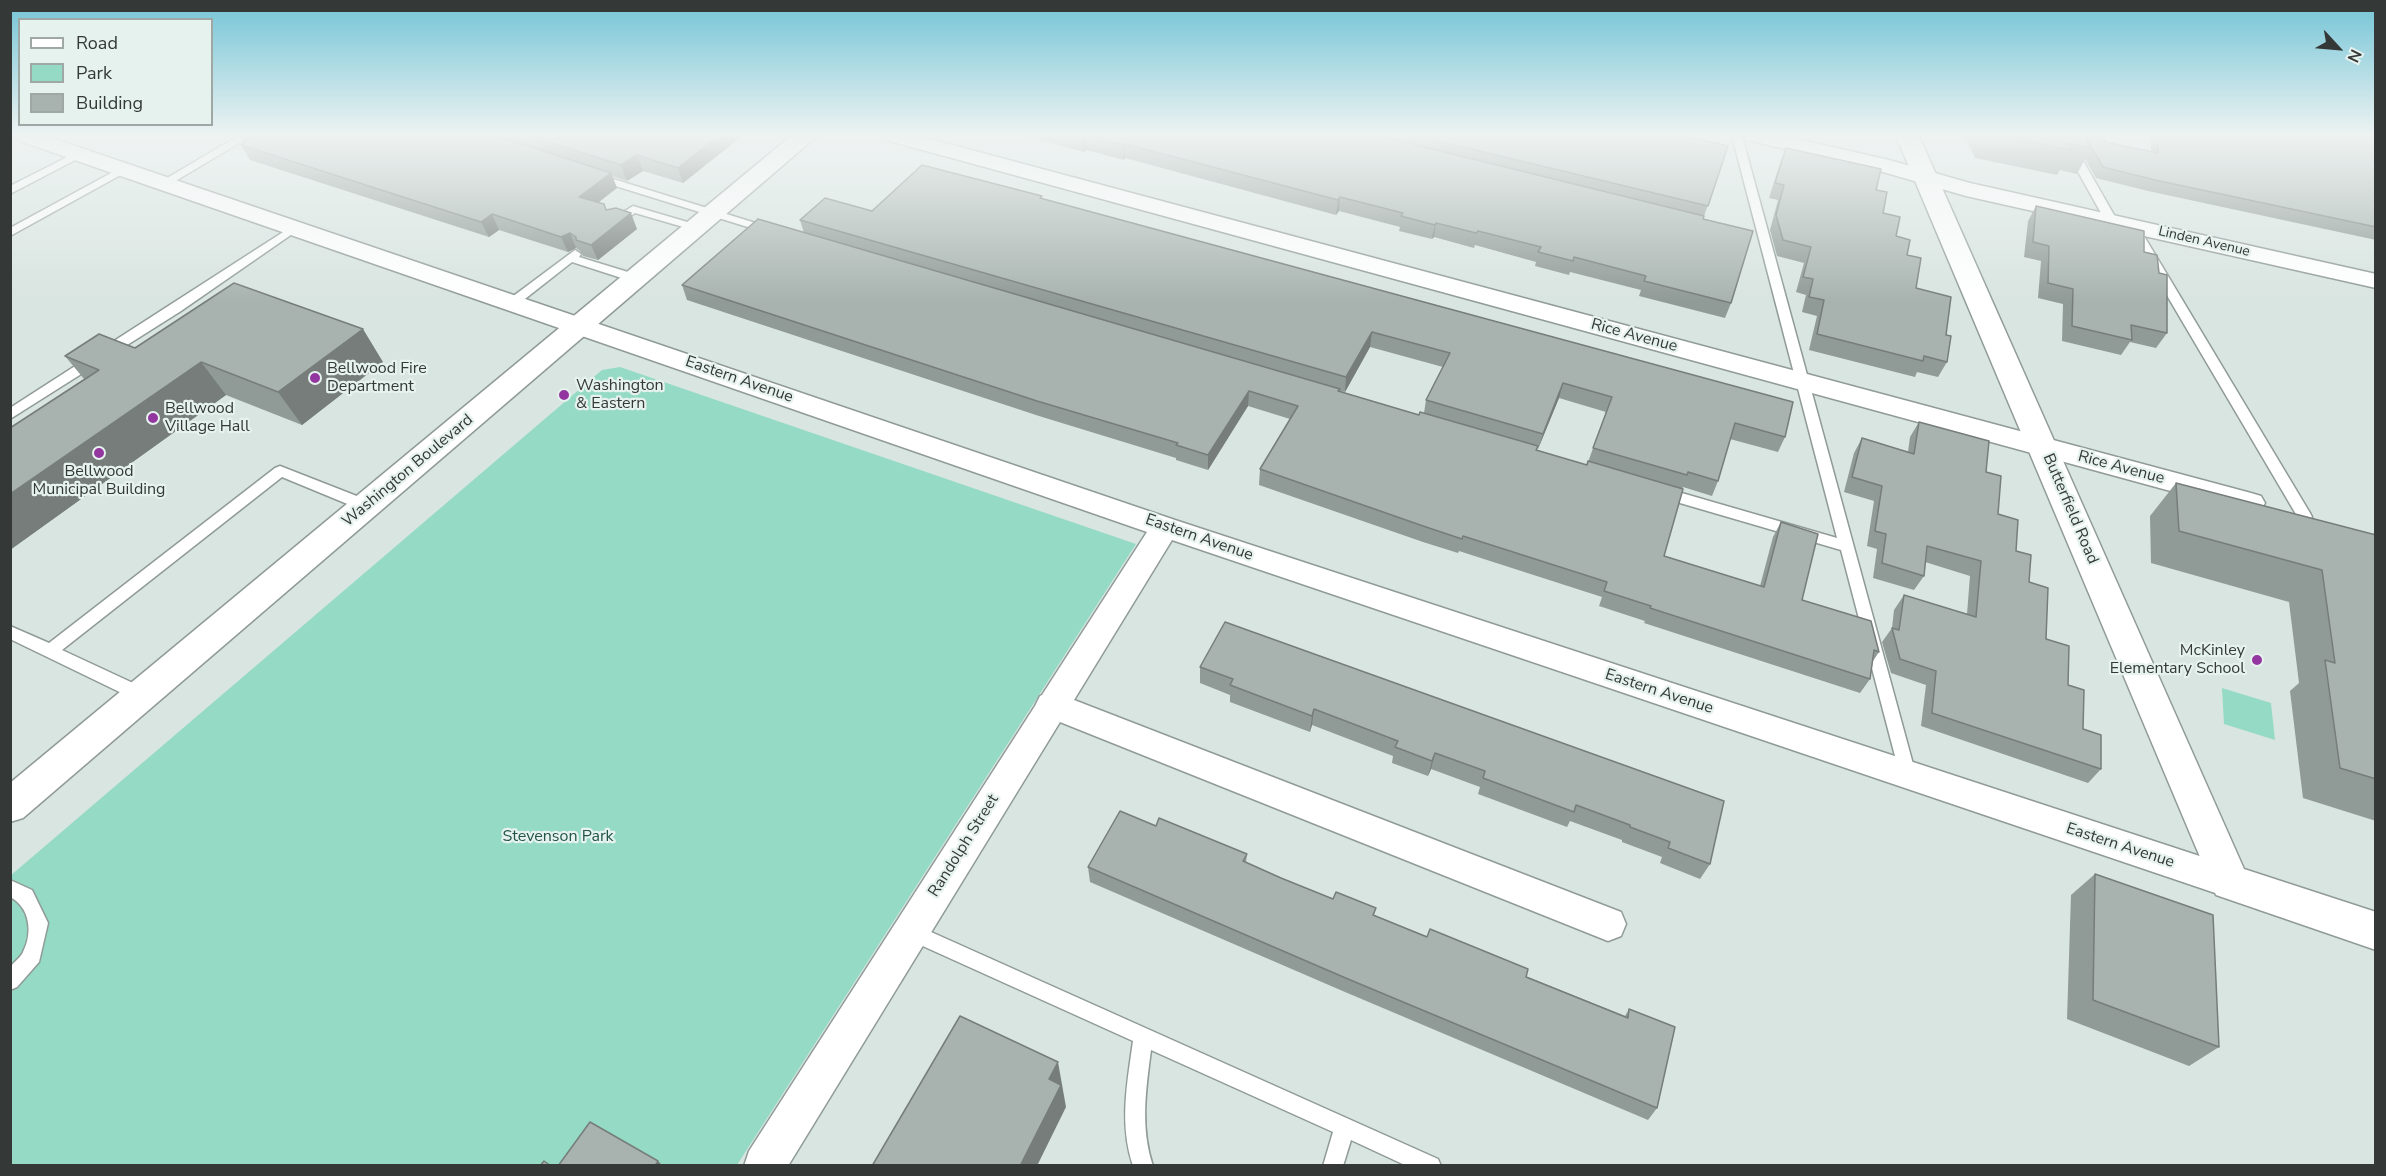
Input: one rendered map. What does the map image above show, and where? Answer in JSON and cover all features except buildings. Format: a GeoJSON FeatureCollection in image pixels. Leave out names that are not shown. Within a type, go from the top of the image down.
{"type":"FeatureCollection","features":[{"type":"Feature","properties":{"kind":"main road","name":"Washington Boulevard"},"geometry":{"type":"LineString","coordinates":[[10,806],[741,191]]}},
{"type":"Feature","properties":{"kind":"main road","name":"Butterfield Road"},"geometry":{"type":"LineString","coordinates":[[1929,191],[2043,447],[2230,882]]}},
{"type":"Feature","properties":{"kind":"main road","name":"Eastern Avenue"},"geometry":{"type":"LineString","coordinates":[[2230,882],[2376,931]]}},
{"type":"Feature","properties":{"kind":"street","name":"Eastern Avenue"},"geometry":{"type":"LineString","coordinates":[[183,191],[1165,527],[2230,882]]}},
{"type":"Feature","properties":{"kind":"street","name":"Rice Avenue"},"geometry":{"type":"LineString","coordinates":[[1097,191],[2315,520]]}},
{"type":"Feature","properties":{"kind":"street","name":"Linden Avenue"},"geometry":{"type":"LineString","coordinates":[[1974,191],[2376,280]]}},
{"type":"Feature","properties":{"kind":"street","name":"Randolph Street"},"geometry":{"type":"LineString","coordinates":[[764,1166],[1051,705],[1165,527]]}},
{"type":"Feature","properties":{"kind":"street"},"geometry":{"type":"LineString","coordinates":[[1051,705],[1608,924]]}},
{"type":"Feature","properties":{"kind":"lane"},"geometry":{"type":"LineString","coordinates":[[10,233],[85,191]]}},
{"type":"Feature","properties":{"kind":"lane"},"geometry":{"type":"LineString","coordinates":[[629,191],[706,221]]}},
{"type":"Feature","properties":{"kind":"lane"},"geometry":{"type":"LineString","coordinates":[[1749,191],[1760,240],[1804,381],[1908,775]]}},
{"type":"Feature","properties":{"kind":"lane"},"geometry":{"type":"LineString","coordinates":[[2099,191],[2315,520]]}},
{"type":"Feature","properties":{"kind":"lane"},"geometry":{"type":"LineString","coordinates":[[616,221],[633,209],[783,234]]}},
{"type":"Feature","properties":{"kind":"lane"},"geometry":{"type":"LineString","coordinates":[[10,415],[177,308],[294,228]]}},
{"type":"Feature","properties":{"kind":"lane"},"geometry":{"type":"LineString","coordinates":[[512,303],[572,256],[637,279]]}},
{"type":"Feature","properties":{"kind":"lane"},"geometry":{"type":"LineString","coordinates":[[50,651],[280,471],[367,506]]}},
{"type":"Feature","properties":{"kind":"lane"},"geometry":{"type":"LineString","coordinates":[[1653,490],[1848,547]]}},
{"type":"Feature","properties":{"kind":"lane"},"geometry":{"type":"LineString","coordinates":[[10,632],[142,695]]}},
{"type":"Feature","properties":{"kind":"lane"},"geometry":{"type":"LineString","coordinates":[[10,888],[26,896],[39,923],[32,956],[10,981]]}},
{"type":"Feature","properties":{"kind":"lane"},"geometry":{"type":"LineString","coordinates":[[911,932],[1429,1165]]}},
{"type":"Feature","properties":{"kind":"lane"},"geometry":{"type":"LineString","coordinates":[[1143,1036],[1135,1102],[1136,1150],[1143,1166]]}},
{"type":"Feature","properties":{"kind":"lane"},"geometry":{"type":"LineString","coordinates":[[1333,1166],[1345,1127]]}},
{"type":"Feature","properties":{"kind":"green space","name":"Stevenson Park"},"geometry":{"type":"Polygon","coordinates":[[[620,367],[1136,544],[737,1165],[11,1165],[10,876],[602,370],[620,367]]]}},
{"type":"Feature","properties":{"kind":"green space"},"geometry":{"type":"Polygon","coordinates":[[[2222,688],[2271,703],[2275,740],[2224,724],[2222,688]]]}},
{"type":"Feature","properties":{"kind":"place","name":"Bellwood Fire Department"},"geometry":{"type":"Point","coordinates":[315,378]}},
{"type":"Feature","properties":{"kind":"place","name":"Washington & Eastern"},"geometry":{"type":"Point","coordinates":[564,395]}},
{"type":"Feature","properties":{"kind":"place","name":"Bellwood Village Hall"},"geometry":{"type":"Point","coordinates":[153,418]}},
{"type":"Feature","properties":{"kind":"place","name":"Bellwood Municipal Building"},"geometry":{"type":"Point","coordinates":[99,453]}},
{"type":"Feature","properties":{"kind":"place","name":"McKinley Elementary School"},"geometry":{"type":"Point","coordinates":[2257,660]}}]}
